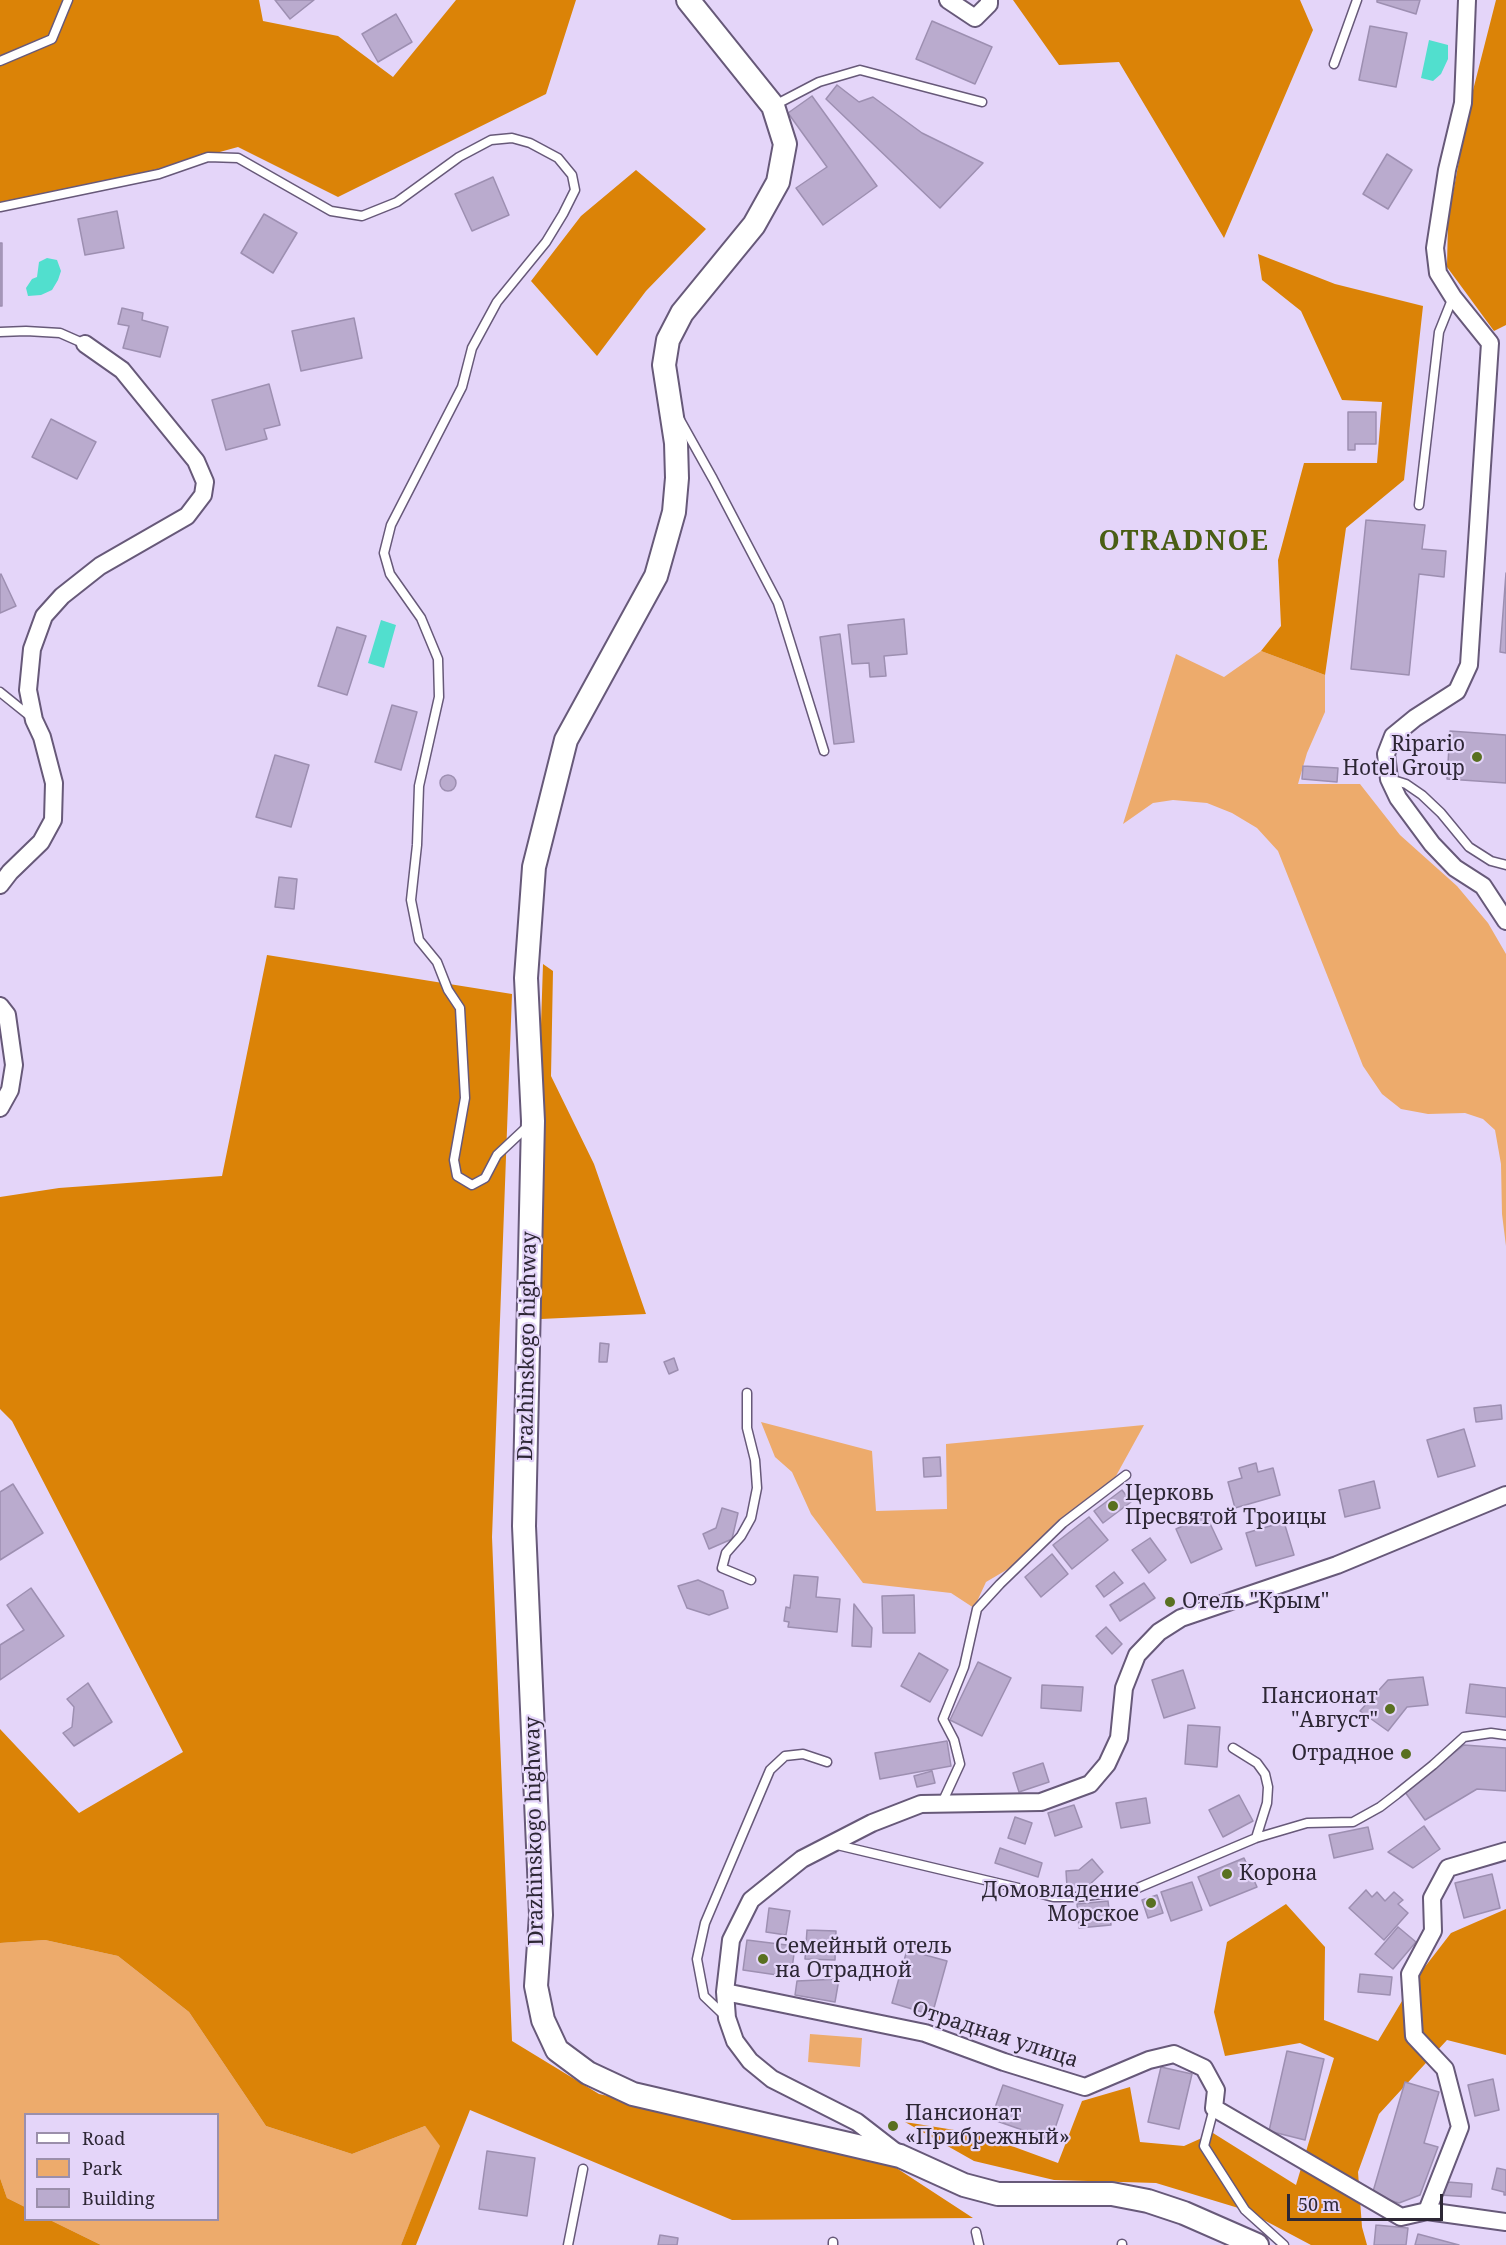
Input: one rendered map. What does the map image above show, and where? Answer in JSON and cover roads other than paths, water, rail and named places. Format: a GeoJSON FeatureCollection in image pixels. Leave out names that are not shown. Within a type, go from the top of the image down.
{"type":"FeatureCollection","features":[{"type":"Feature","properties":{"kind":"main road","name":"Drazhinskogo highway"},"geometry":{"type":"LineString","coordinates":[[688,0],[773,106],[785,144],[778,182],[754,225],[682,313],[668,340],[664,365],[671,405],[676,466],[674,512],[656,576],[566,740],[534,867],[526,978],[533,1121],[524,1526],[541,1915],[536,1986],[543,2020],[557,2050],[588,2073],[633,2094],[900,2156],[964,2185],[998,2194],[1112,2193],[1148,2201],[1184,2212],[1257,2245]]}},
{"type":"Feature","properties":{"kind":"street"},"geometry":{"type":"LineString","coordinates":[[948,0],[975,18],[989,4],[989,0]]}},
{"type":"Feature","properties":{"kind":"street"},"geometry":{"type":"LineString","coordinates":[[1467,0],[1463,103],[1447,170],[1435,248],[1438,273],[1453,297],[1490,343],[1468,665],[1457,692],[1415,718],[1393,736],[1386,754],[1389,779],[1398,798],[1432,844],[1455,868],[1483,886],[1506,921]]}},
{"type":"Feature","properties":{"kind":"street"},"geometry":{"type":"LineString","coordinates":[[0,885],[41,842],[53,820],[54,783],[42,737],[34,720],[28,690],[32,649],[44,616],[62,596],[100,566],[187,516],[203,495],[205,482],[196,461],[122,370],[85,344]]}},
{"type":"Feature","properties":{"kind":"street"},"geometry":{"type":"LineString","coordinates":[[0,1006],[7,1015],[14,1065],[10,1090],[0,1108]]}},
{"type":"Feature","properties":{"kind":"street"},"geometry":{"type":"LineString","coordinates":[[900,2156],[857,2122],[772,2079],[750,2061],[735,2042],[727,2018],[725,1992],[731,1940],[751,1900],[802,1859],[872,1823],[921,1804],[1041,1802],[1090,1784],[1107,1764],[1119,1738],[1124,1688],[1137,1655],[1159,1632],[1181,1618],[1337,1566],[1506,1495]]}},
{"type":"Feature","properties":{"kind":"street"},"geometry":{"type":"LineString","coordinates":[[1427,2211],[1460,2127],[1445,2069],[1414,2036],[1410,1974],[1433,1931],[1432,1898],[1448,1868],[1506,1851]]}},
{"type":"Feature","properties":{"kind":"street","name":"Отрадная улица"},"geometry":{"type":"LineString","coordinates":[[725,1992],[925,2032],[1004,2062],[1084,2086],[1149,2060],[1174,2054],[1204,2068],[1216,2090],[1214,2108]]}},
{"type":"Feature","properties":{"kind":"street"},"geometry":{"type":"LineString","coordinates":[[1214,2108],[1401,2217],[1427,2211],[1506,2222]]}},
{"type":"Feature","properties":{"kind":"street"},"geometry":{"type":"LineString","coordinates":[[1184,2212],[1237,2245]]}},
{"type":"Feature","properties":{"kind":"lane"},"geometry":{"type":"LineString","coordinates":[[0,62],[52,39],[69,0]]}},
{"type":"Feature","properties":{"kind":"lane"},"geometry":{"type":"LineString","coordinates":[[1334,64],[1357,0]]}},
{"type":"Feature","properties":{"kind":"lane"},"geometry":{"type":"LineString","coordinates":[[773,106],[819,82],[860,70],[982,102]]}},
{"type":"Feature","properties":{"kind":"lane"},"geometry":{"type":"LineString","coordinates":[[0,207],[159,174],[208,157],[238,158],[331,211],[363,216],[398,202],[459,157],[491,140],[512,138],[530,142],[558,158],[572,175],[575,190],[563,214],[546,242],[497,302],[472,348],[462,387],[391,525],[384,554],[390,574],[421,618],[438,658],[438,697],[419,786],[417,845],[411,900],[419,940],[436,962],[459,1008],[465,1098],[454,1160],[457,1176],[472,1185],[485,1178],[497,1155],[533,1121]]}},
{"type":"Feature","properties":{"kind":"lane"},"geometry":{"type":"LineString","coordinates":[[1419,505],[1439,332],[1453,297]]}},
{"type":"Feature","properties":{"kind":"lane"},"geometry":{"type":"LineString","coordinates":[[0,332],[60,333],[85,344]]}},
{"type":"Feature","properties":{"kind":"lane"},"geometry":{"type":"LineString","coordinates":[[671,405],[778,603],[824,751]]}},
{"type":"Feature","properties":{"kind":"lane"},"geometry":{"type":"LineString","coordinates":[[0,692],[34,720]]}},
{"type":"Feature","properties":{"kind":"lane"},"geometry":{"type":"LineString","coordinates":[[1389,779],[1406,784],[1422,795],[1442,813],[1469,847],[1491,861],[1506,865]]}},
{"type":"Feature","properties":{"kind":"lane"},"geometry":{"type":"LineString","coordinates":[[747,1393],[747,1428],[755,1460],[757,1488],[751,1518],[741,1536],[726,1553],[722,1568],[752,1580]]}},
{"type":"Feature","properties":{"kind":"lane"},"geometry":{"type":"LineString","coordinates":[[942,1803],[960,1764],[954,1740],[943,1719],[964,1668],[977,1609],[1063,1523],[1126,1475]]}},
{"type":"Feature","properties":{"kind":"lane"},"geometry":{"type":"LineString","coordinates":[[831,1844],[1053,1897],[1077,1897],[1133,1890],[1256,1838],[1306,1823],[1353,1822],[1380,1807],[1397,1794],[1433,1766],[1464,1737],[1491,1733],[1506,1735]]}},
{"type":"Feature","properties":{"kind":"lane"},"geometry":{"type":"LineString","coordinates":[[1233,1748],[1257,1764],[1265,1774],[1268,1787],[1267,1803],[1256,1838]]}},
{"type":"Feature","properties":{"kind":"lane"},"geometry":{"type":"LineString","coordinates":[[727,2018],[704,1996],[697,1959],[705,1923],[770,1770],[785,1756],[803,1754],[827,1762]]}},
{"type":"Feature","properties":{"kind":"lane"},"geometry":{"type":"LineString","coordinates":[[1214,2108],[1204,2146],[1245,2210],[1284,2245]]}},
{"type":"Feature","properties":{"kind":"lane"},"geometry":{"type":"LineString","coordinates":[[568,2245],[583,2169]]}},
{"type":"Feature","properties":{"kind":"lane"},"geometry":{"type":"LineString","coordinates":[[976,2232],[979,2245]]}},
{"type":"Feature","properties":{"kind":"place","name":"Ripario Hotel Group"},"geometry":{"type":"Point","coordinates":[1477,757]}},
{"type":"Feature","properties":{"kind":"place","name":"Церковь Пресвятой Троицы"},"geometry":{"type":"Point","coordinates":[1113,1506]}},
{"type":"Feature","properties":{"kind":"place","name":"Отель \"Крым\""},"geometry":{"type":"Point","coordinates":[1170,1602]}},
{"type":"Feature","properties":{"kind":"place","name":"Пансионат \"Август\""},"geometry":{"type":"Point","coordinates":[1390,1709]}},
{"type":"Feature","properties":{"kind":"place","name":"Отрадное"},"geometry":{"type":"Point","coordinates":[1406,1754]}},
{"type":"Feature","properties":{"kind":"place","name":"Корона"},"geometry":{"type":"Point","coordinates":[1227,1874]}},
{"type":"Feature","properties":{"kind":"place","name":"Домовладение Морское"},"geometry":{"type":"Point","coordinates":[1151,1903]}},
{"type":"Feature","properties":{"kind":"place","name":"Семейный отель на Отрадной"},"geometry":{"type":"Point","coordinates":[763,1959]}},
{"type":"Feature","properties":{"kind":"place","name":"Пансионат «Прибрежный»"},"geometry":{"type":"Point","coordinates":[893,2126]}},
{"type":"Feature","properties":{"kind":"district","name":"OTRADNOE"},"geometry":{"type":"Point","coordinates":[1184,542]}}]}
